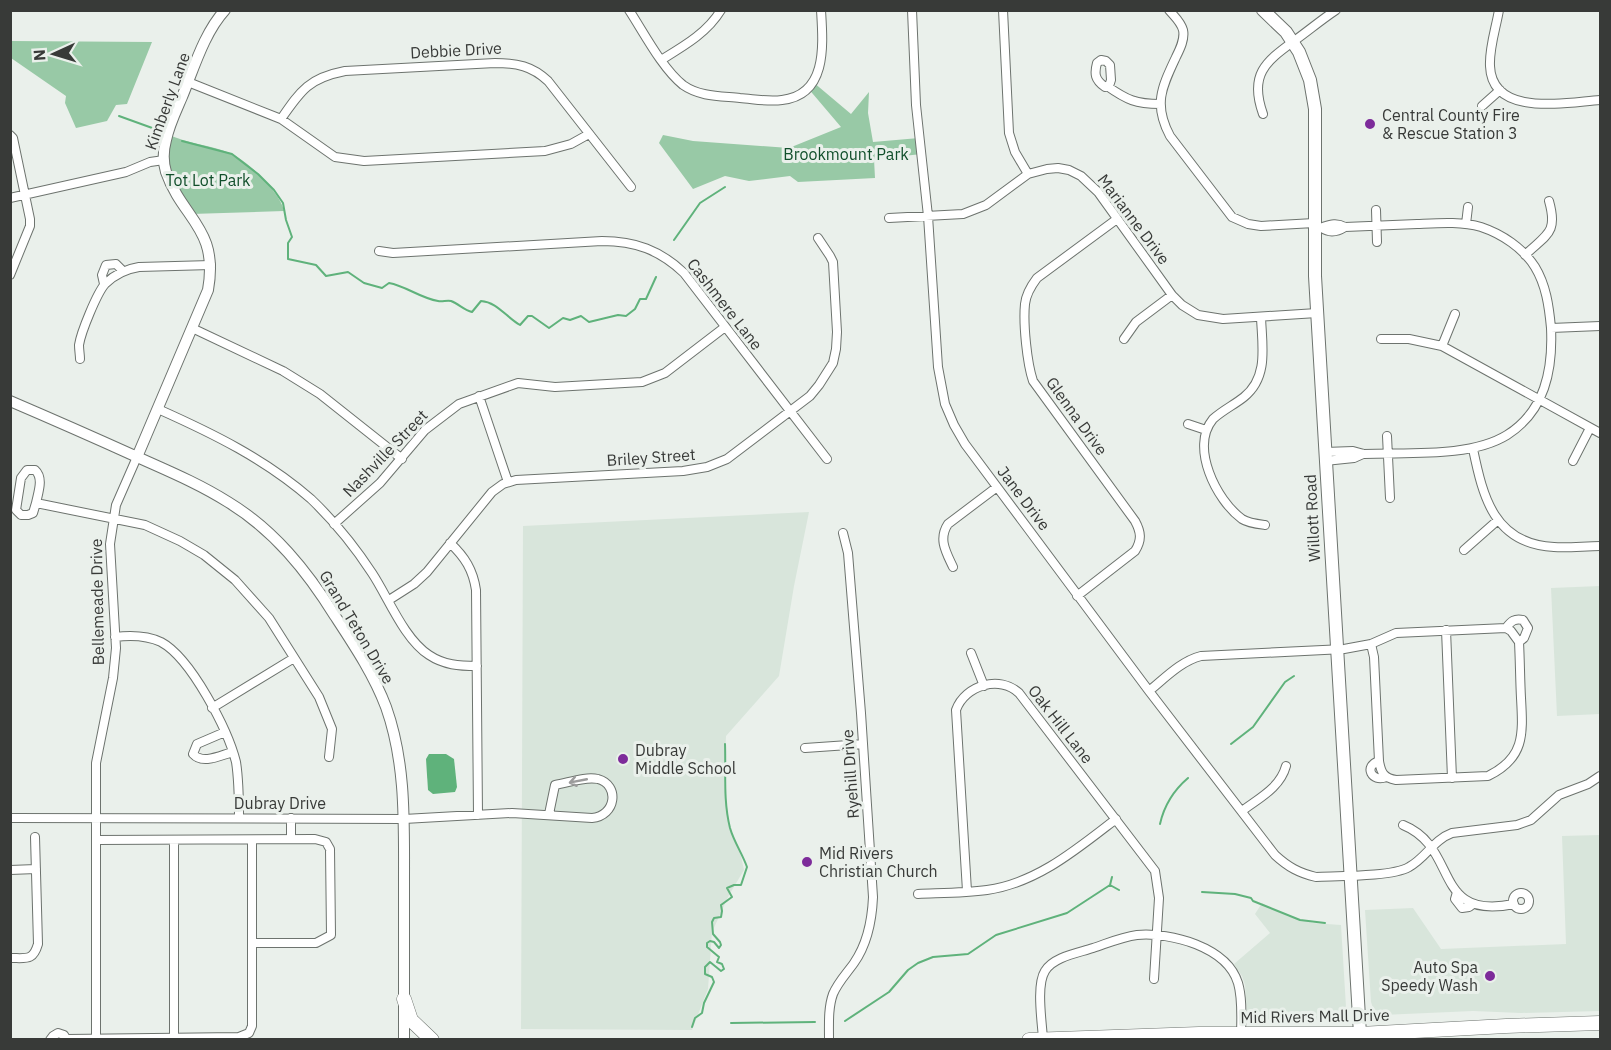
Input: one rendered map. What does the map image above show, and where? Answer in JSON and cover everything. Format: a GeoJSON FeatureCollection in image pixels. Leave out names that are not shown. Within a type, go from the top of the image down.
{"type":"FeatureCollection","features":[{"type":"Feature","properties":{"kind":"main road","name":"Willott Road"},"geometry":{"type":"LineString","coordinates":[[1263,10],[1280,25],[1293,42],[1307,72],[1315,109],[1317,313],[1359,1037]]}},
{"type":"Feature","properties":{"kind":"main road"},"geometry":{"type":"LineString","coordinates":[[404,999],[411,1020],[432,1040]]}},
{"type":"Feature","properties":{"kind":"main road","name":"Mid Rivers Mall Drive"},"geometry":{"type":"LineString","coordinates":[[1029,1040],[1241,1036],[1359,1037],[1506,1026],[1600,1023]]}},
{"type":"Feature","properties":{"kind":"street","name":"Kimberly Lane"},"geometry":{"type":"LineString","coordinates":[[10,198],[126,172],[150,162],[164,160],[168,133],[188,82],[211,30],[225,10]]}},
{"type":"Feature","properties":{"kind":"street"},"geometry":{"type":"LineString","coordinates":[[629,10],[661,60],[684,85],[706,95],[784,100],[804,91],[817,76],[822,57],[821,10]]}},
{"type":"Feature","properties":{"kind":"street"},"geometry":{"type":"LineString","coordinates":[[661,60],[704,31],[714,22],[721,10]]}},
{"type":"Feature","properties":{"kind":"street","name":"Jane Drive"},"geometry":{"type":"LineString","coordinates":[[912,10],[916,105],[928,216],[940,384],[954,425],[965,444],[1077,596],[1275,855],[1290,868],[1316,877],[1401,871],[1416,862],[1444,836],[1517,825],[1531,820],[1559,795],[1588,784],[1600,776]]}},
{"type":"Feature","properties":{"kind":"street"},"geometry":{"type":"LineString","coordinates":[[1003,10],[1009,133],[1015,152],[1028,174]]}},
{"type":"Feature","properties":{"kind":"street"},"geometry":{"type":"LineString","coordinates":[[1169,10],[1183,29],[1183,39],[1165,81],[1160,104],[1162,119],[1170,136],[1232,217],[1248,225],[1261,226],[1316,227],[1340,224],[1345,227],[1466,224],[1481,227],[1500,236],[1525,255],[1535,267],[1544,287],[1551,328],[1550,370],[1540,400],[1509,434],[1473,449],[1364,454],[1353,451],[1325,456]]}},
{"type":"Feature","properties":{"kind":"street"},"geometry":{"type":"LineString","coordinates":[[1263,114],[1257,98],[1260,75],[1268,60],[1336,10]]}},
{"type":"Feature","properties":{"kind":"street"},"geometry":{"type":"LineString","coordinates":[[1499,10],[1490,65],[1493,81],[1500,90],[1514,100],[1529,104],[1600,100]]}},
{"type":"Feature","properties":{"kind":"street","name":"Debbie Drive"},"geometry":{"type":"LineString","coordinates":[[280,119],[306,86],[329,74],[345,71],[505,63],[529,67],[539,72],[548,81],[631,187]]}},
{"type":"Feature","properties":{"kind":"street"},"geometry":{"type":"LineString","coordinates":[[188,82],[280,119],[335,157],[364,161],[545,151],[571,144],[589,134]]}},
{"type":"Feature","properties":{"kind":"street"},"geometry":{"type":"LineString","coordinates":[[1107,86],[1125,99],[1141,104],[1160,104]]}},
{"type":"Feature","properties":{"kind":"street"},"geometry":{"type":"LineString","coordinates":[[1482,106],[1500,90]]}},
{"type":"Feature","properties":{"kind":"street"},"geometry":{"type":"LineString","coordinates":[[10,135],[14,138],[30,208],[30,226],[10,275]]}},
{"type":"Feature","properties":{"kind":"street","name":"Bellemeade Drive"},"geometry":{"type":"LineString","coordinates":[[96,1037],[96,763],[114,671],[115,636],[110,555],[113,519],[122,488],[208,290],[211,265],[202,233],[173,186],[164,160]]}},
{"type":"Feature","properties":{"kind":"street","name":"Marianne Drive"},"geometry":{"type":"LineString","coordinates":[[889,218],[963,213],[975,210],[994,200],[1028,174],[1058,168],[1081,176],[1098,192],[1172,295],[1191,312],[1208,318],[1317,313]]}},
{"type":"Feature","properties":{"kind":"street"},"geometry":{"type":"LineString","coordinates":[[1525,255],[1553,226],[1554,217],[1549,201]]}},
{"type":"Feature","properties":{"kind":"street"},"geometry":{"type":"LineString","coordinates":[[1466,224],[1468,207]]}},
{"type":"Feature","properties":{"kind":"street"},"geometry":{"type":"LineString","coordinates":[[1376,210],[1377,242]]}},
{"type":"Feature","properties":{"kind":"street","name":"Glenna Drive"},"geometry":{"type":"LineString","coordinates":[[1077,596],[1135,551],[1140,542],[1140,531],[1033,381],[1029,365],[1025,304],[1031,285],[1037,278],[1117,219]]}},
{"type":"Feature","properties":{"kind":"street","name":"Briley Street"},"geometry":{"type":"LineString","coordinates":[[508,482],[683,471],[708,467],[727,459],[790,412],[810,396],[819,385],[833,363],[836,349],[833,262],[818,238]]}},
{"type":"Feature","properties":{"kind":"street","name":"Cashmere Lane"},"geometry":{"type":"LineString","coordinates":[[379,251],[393,253],[621,241],[638,244],[654,251],[672,262],[691,282],[827,459]]}},
{"type":"Feature","properties":{"kind":"street"},"geometry":{"type":"LineString","coordinates":[[104,284],[102,275],[106,265],[116,264],[123,271]]}},
{"type":"Feature","properties":{"kind":"street"},"geometry":{"type":"LineString","coordinates":[[81,359],[80,342],[104,284],[123,271],[139,267],[211,265]]}},
{"type":"Feature","properties":{"kind":"street"},"geometry":{"type":"LineString","coordinates":[[1124,339],[1136,322],[1172,295]]}},
{"type":"Feature","properties":{"kind":"street"},"geometry":{"type":"LineString","coordinates":[[1442,346],[1455,314]]}},
{"type":"Feature","properties":{"kind":"street"},"geometry":{"type":"LineString","coordinates":[[1261,317],[1263,359],[1260,375],[1250,391],[1210,423],[1204,439],[1210,475],[1219,493],[1244,521],[1264,525]]}},
{"type":"Feature","properties":{"kind":"street"},"geometry":{"type":"LineString","coordinates":[[1551,328],[1600,326]]}},
{"type":"Feature","properties":{"kind":"street","name":"Nashville Street"},"geometry":{"type":"LineString","coordinates":[[334,524],[380,483],[435,421],[459,404],[518,383],[555,387],[642,382],[665,373],[725,327]]}},
{"type":"Feature","properties":{"kind":"street"},"geometry":{"type":"LineString","coordinates":[[192,328],[283,371],[320,394],[402,459]]}},
{"type":"Feature","properties":{"kind":"street"},"geometry":{"type":"LineString","coordinates":[[1381,339],[1409,339],[1442,346],[1600,433]]}},
{"type":"Feature","properties":{"kind":"street"},"geometry":{"type":"LineString","coordinates":[[389,600],[414,584],[427,572],[492,492],[508,482],[479,396]]}},
{"type":"Feature","properties":{"kind":"street","name":"Grand Teton Drive"},"geometry":{"type":"LineString","coordinates":[[10,401],[206,489],[253,519],[289,553],[318,588],[374,680],[386,706],[401,765],[404,819],[404,1040]]}},
{"type":"Feature","properties":{"kind":"street"},"geometry":{"type":"LineString","coordinates":[[158,409],[220,437],[271,466],[313,501],[334,524],[373,574],[414,641],[429,655],[445,663],[457,666],[477,666]]}},
{"type":"Feature","properties":{"kind":"street"},"geometry":{"type":"LineString","coordinates":[[1188,424],[1206,430]]}},
{"type":"Feature","properties":{"kind":"street"},"geometry":{"type":"LineString","coordinates":[[1573,461],[1590,428]]}},
{"type":"Feature","properties":{"kind":"street"},"geometry":{"type":"LineString","coordinates":[[1387,436],[1390,498]]}},
{"type":"Feature","properties":{"kind":"street"},"geometry":{"type":"LineString","coordinates":[[1473,449],[1487,502],[1498,520],[1512,533],[1536,544],[1554,548],[1600,546]]}},
{"type":"Feature","properties":{"kind":"street"},"geometry":{"type":"LineString","coordinates":[[27,470],[35,470],[39,474],[36,503],[33,513],[28,515],[21,515],[16,510],[21,478],[27,470]]}},
{"type":"Feature","properties":{"kind":"street"},"geometry":{"type":"LineString","coordinates":[[953,567],[942,540],[943,531],[948,524],[997,487]]}},
{"type":"Feature","properties":{"kind":"street"},"geometry":{"type":"LineString","coordinates":[[36,503],[145,525],[180,541],[221,568],[260,606],[319,697],[331,723],[329,757]]}},
{"type":"Feature","properties":{"kind":"street"},"geometry":{"type":"LineString","coordinates":[[1464,550],[1498,520]]}},
{"type":"Feature","properties":{"kind":"street","name":"Ryehill Drive"},"geometry":{"type":"LineString","coordinates":[[829,1040],[829,1014],[834,991],[861,952],[871,924],[873,897],[848,553],[843,533]]}},
{"type":"Feature","properties":{"kind":"street"},"geometry":{"type":"LineString","coordinates":[[450,543],[474,574],[476,590],[477,815]]}},
{"type":"Feature","properties":{"kind":"street"},"geometry":{"type":"LineString","coordinates":[[1506,628],[1511,621],[1523,620],[1528,628],[1524,638],[1519,642]]}},
{"type":"Feature","properties":{"kind":"street"},"geometry":{"type":"LineString","coordinates":[[1149,691],[1183,664],[1201,656],[1336,649],[1371,644],[1396,633],[1506,628],[1519,642],[1522,735],[1515,755],[1499,770],[1488,776],[1396,780],[1386,777],[1379,761],[1374,657],[1371,644]]}},
{"type":"Feature","properties":{"kind":"street"},"geometry":{"type":"LineString","coordinates":[[1446,630],[1452,778]]}},
{"type":"Feature","properties":{"kind":"street"},"geometry":{"type":"LineString","coordinates":[[115,636],[154,639],[183,660],[212,708],[233,752],[238,780],[239,818]]}},
{"type":"Feature","properties":{"kind":"street"},"geometry":{"type":"LineString","coordinates":[[967,891],[956,710],[962,698],[984,686],[971,653]]}},
{"type":"Feature","properties":{"kind":"street"},"geometry":{"type":"LineString","coordinates":[[212,708],[294,658]]}},
{"type":"Feature","properties":{"kind":"street","name":"Oak Hill Lane"},"geometry":{"type":"LineString","coordinates":[[984,686],[1002,683],[1019,693],[1155,871],[1159,898],[1154,979]]}},
{"type":"Feature","properties":{"kind":"street"},"geometry":{"type":"LineString","coordinates":[[225,732],[198,744],[193,754],[202,759],[233,752]]}},
{"type":"Feature","properties":{"kind":"street"},"geometry":{"type":"LineString","coordinates":[[805,748],[863,744]]}},
{"type":"Feature","properties":{"kind":"street"},"geometry":{"type":"LineString","coordinates":[[1242,811],[1274,788],[1283,778],[1286,766]]}},
{"type":"Feature","properties":{"kind":"street","name":"Dubray Drive"},"geometry":{"type":"LineString","coordinates":[[10,818],[404,819],[493,814],[549,814],[597,818],[607,812],[612,801],[608,786],[596,778],[555,785],[549,814]]}},
{"type":"Feature","properties":{"kind":"street"},"geometry":{"type":"LineString","coordinates":[[291,818],[291,840]]}},
{"type":"Feature","properties":{"kind":"street"},"geometry":{"type":"LineString","coordinates":[[918,894],[989,890],[1032,876],[1073,852],[1116,819]]}},
{"type":"Feature","properties":{"kind":"street"},"geometry":{"type":"LineString","coordinates":[[1403,825],[1412,829],[1439,856],[1449,881],[1457,892],[1473,904],[1494,908],[1514,904]]}},
{"type":"Feature","properties":{"kind":"street"},"geometry":{"type":"LineString","coordinates":[[10,958],[30,958],[35,953],[38,944],[35,837]]}},
{"type":"Feature","properties":{"kind":"street"},"geometry":{"type":"LineString","coordinates":[[96,840],[315,839],[326,842],[330,849],[331,935],[316,943],[252,943]]}},
{"type":"Feature","properties":{"kind":"street"},"geometry":{"type":"LineString","coordinates":[[174,840],[174,1037]]}},
{"type":"Feature","properties":{"kind":"street"},"geometry":{"type":"LineString","coordinates":[[49,1039],[56,1034],[67,1039],[239,1037],[249,1033],[252,1026],[252,840]]}},
{"type":"Feature","properties":{"kind":"street"},"geometry":{"type":"LineString","coordinates":[[10,870],[36,868]]}},
{"type":"Feature","properties":{"kind":"street"},"geometry":{"type":"LineString","coordinates":[[1043,1039],[1041,977],[1050,964],[1129,936],[1156,935],[1187,940],[1223,959],[1232,970],[1238,983],[1241,1036]]}},
{"type":"Feature","properties":{"kind":"shaded area","name":"Dubray Middle School"},"geometry":{"type":"Polygon","coordinates":[[[809,512],[779,676],[726,736],[724,783],[730,831],[740,852],[744,870],[729,895],[712,932],[708,989],[692,1030],[521,1029],[523,526],[809,512]]]}},
{"type":"Feature","properties":{"kind":"shaded area"},"geometry":{"type":"Polygon","coordinates":[[[1600,586],[1600,714],[1557,716],[1551,588],[1600,586]]]}},
{"type":"Feature","properties":{"kind":"shaded area"},"geometry":{"type":"Polygon","coordinates":[[[429,754],[446,754],[454,759],[457,787],[455,792],[433,794],[428,790],[426,759],[429,754]]]}},
{"type":"Feature","properties":{"kind":"shaded area"},"geometry":{"type":"Polygon","coordinates":[[[1600,835],[1600,1011],[1521,1013],[1473,1011],[1382,1015],[1373,1008],[1365,910],[1413,908],[1441,949],[1566,944],[1562,836],[1600,835]]]}},
{"type":"Feature","properties":{"kind":"shaded area"},"geometry":{"type":"Polygon","coordinates":[[[1262,903],[1287,916],[1313,923],[1341,925],[1346,1007],[1344,1014],[1338,1020],[1252,1019],[1247,1013],[1245,985],[1234,964],[1270,933],[1255,914],[1262,903]]]}},
{"type":"Feature","properties":{"kind":"green space"},"geometry":{"type":"Polygon","coordinates":[[[11,41],[152,42],[127,104],[116,105],[107,121],[76,128],[65,103],[66,96],[11,58],[11,41]]]}},
{"type":"Feature","properties":{"kind":"green space","name":"Brookmount Park"},"geometry":{"type":"Polygon","coordinates":[[[813,82],[851,114],[869,92],[868,113],[873,142],[919,138],[922,154],[874,159],[875,178],[798,182],[790,176],[749,181],[725,176],[693,189],[659,143],[663,135],[693,141],[789,148],[841,127],[807,87],[813,82]]]}},
{"type":"Feature","properties":{"kind":"green space","name":"Tot Lot Park"},"geometry":{"type":"Polygon","coordinates":[[[167,134],[222,150],[237,157],[254,170],[277,195],[284,211],[191,214],[167,174],[167,134]]]}},
{"type":"Feature","properties":{"kind":"waterway"},"geometry":{"type":"LineString","coordinates":[[119,116],[155,129]]}},
{"type":"Feature","properties":{"kind":"waterway"},"geometry":{"type":"LineString","coordinates":[[182,141],[232,154],[258,174],[283,203],[292,237],[288,243],[288,259],[316,265],[326,276],[348,272],[364,283],[382,288],[389,283],[431,299],[451,301],[472,312],[481,301],[487,302],[520,325],[528,316],[532,316],[549,328],[563,318],[570,320],[581,316],[589,322],[618,315],[626,316],[635,309],[640,299],[646,299],[656,277]]}},
{"type":"Feature","properties":{"kind":"waterway"},"geometry":{"type":"LineString","coordinates":[[674,240],[700,203],[725,187]]}},
{"type":"Feature","properties":{"kind":"waterway"},"geometry":{"type":"LineString","coordinates":[[1231,744],[1253,727],[1285,682],[1294,676]]}},
{"type":"Feature","properties":{"kind":"waterway"},"geometry":{"type":"LineString","coordinates":[[692,1027],[695,1018],[702,1013],[714,982],[712,977],[705,974],[705,967],[710,962],[721,971],[724,969],[722,964],[717,962],[719,957],[707,947],[710,941],[719,948],[721,945],[713,934],[712,922],[714,918],[721,917],[721,905],[732,897],[727,888],[741,885],[747,867],[728,818],[725,744]]}},
{"type":"Feature","properties":{"kind":"waterway"},"geometry":{"type":"LineString","coordinates":[[1160,824],[1170,799],[1188,778]]}},
{"type":"Feature","properties":{"kind":"waterway"},"geometry":{"type":"LineString","coordinates":[[845,1021],[889,992],[908,970],[918,963],[933,957],[968,954],[996,935],[1067,913],[1110,885],[1112,877]]}},
{"type":"Feature","properties":{"kind":"waterway"},"geometry":{"type":"LineString","coordinates":[[1110,885],[1119,890]]}},
{"type":"Feature","properties":{"kind":"waterway"},"geometry":{"type":"LineString","coordinates":[[1202,892],[1235,894],[1251,898],[1253,901],[1300,920],[1325,923]]}},
{"type":"Feature","properties":{"kind":"waterway"},"geometry":{"type":"LineString","coordinates":[[731,1023],[815,1022]]}},
{"type":"Feature","properties":{"kind":"place","name":"Central County Fire & Rescue Station 3"},"geometry":{"type":"Point","coordinates":[1370,124]}},
{"type":"Feature","properties":{"kind":"place","name":"Dubray Middle School"},"geometry":{"type":"Point","coordinates":[623,759]}},
{"type":"Feature","properties":{"kind":"place","name":"Mid Rivers Christian Church"},"geometry":{"type":"Point","coordinates":[807,862]}},
{"type":"Feature","properties":{"kind":"place","name":"Auto Spa Speedy Wash"},"geometry":{"type":"Point","coordinates":[1490,976]}}]}
